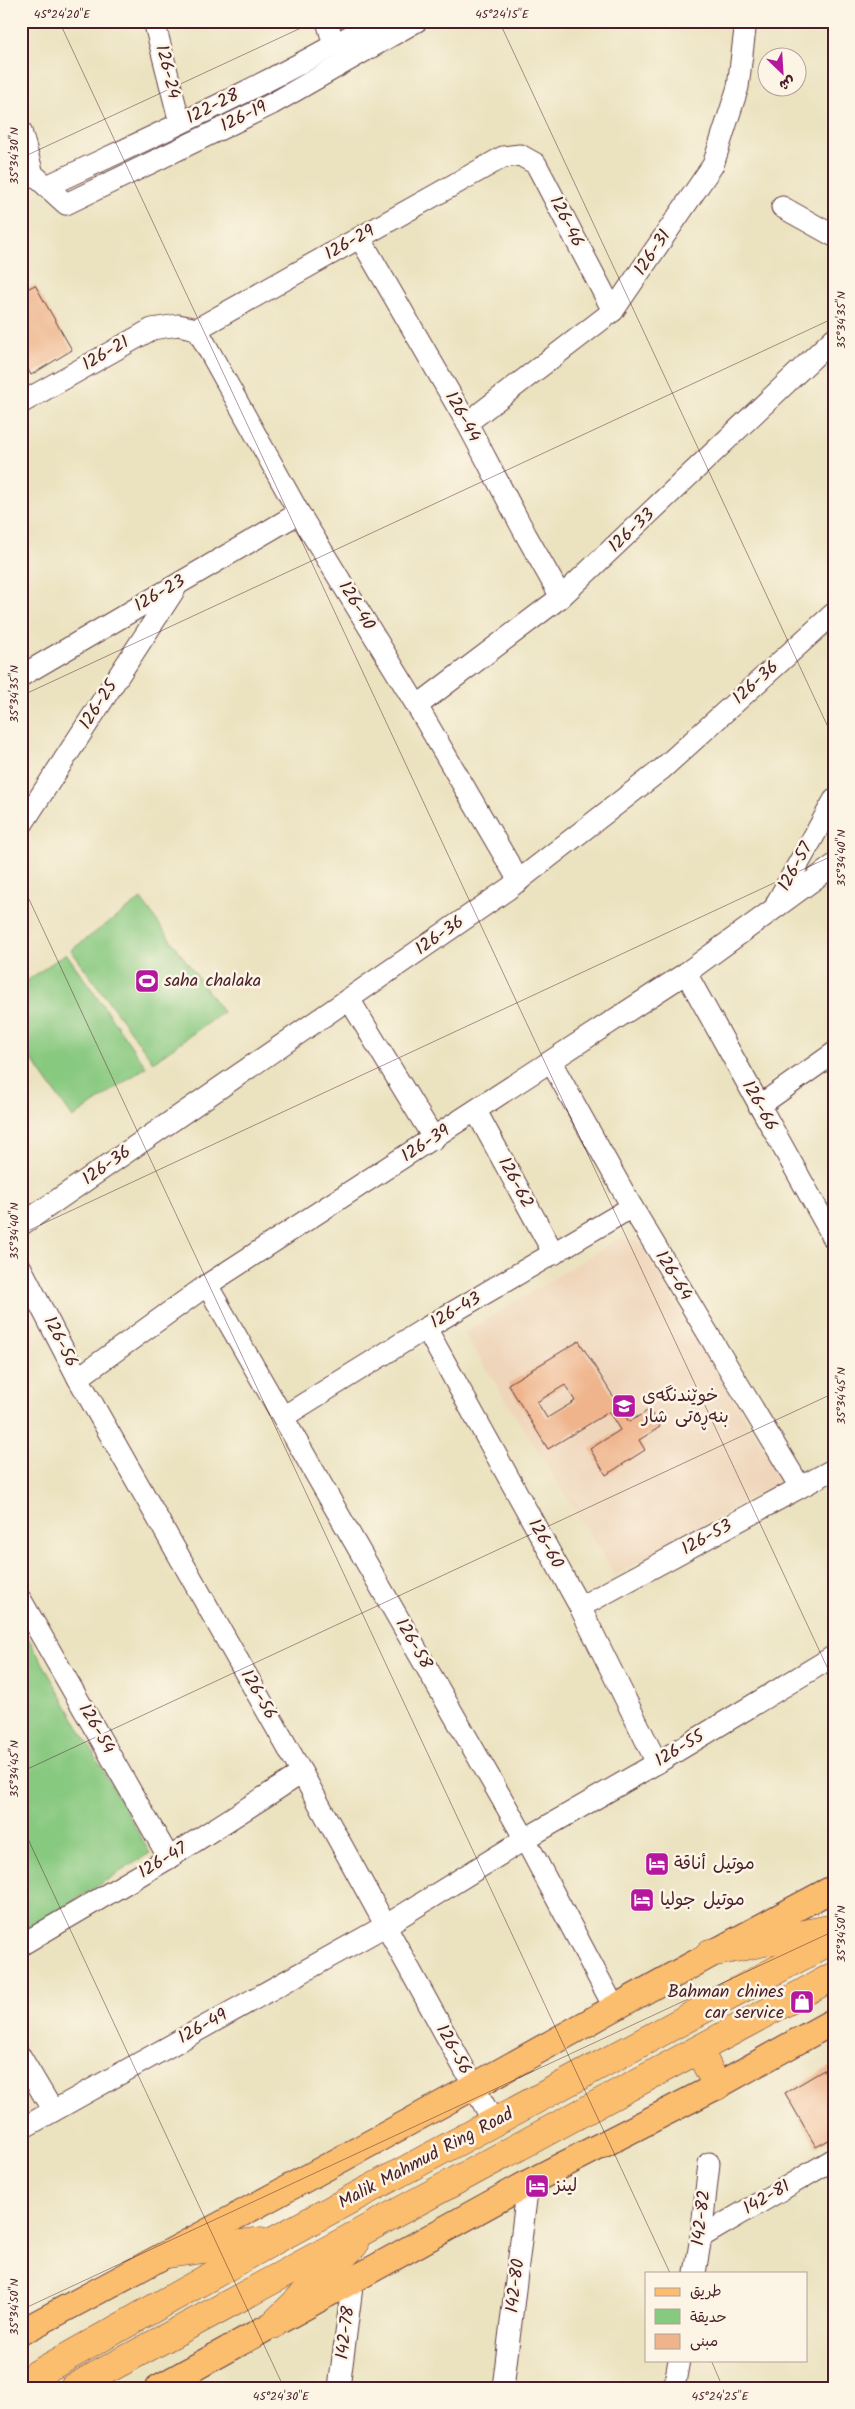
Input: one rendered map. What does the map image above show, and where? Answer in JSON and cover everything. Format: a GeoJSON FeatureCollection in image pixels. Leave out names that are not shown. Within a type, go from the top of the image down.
{"type":"FeatureCollection","features":[{"type":"Feature","properties":{"kind":"highway"},"geometry":{"type":"LineString","coordinates":[[710,1953],[834,1928]]}},
{"type":"Feature","properties":{"kind":"highway","name":"Malik Mahmud Ring Road"},"geometry":{"type":"LineString","coordinates":[[21,2383],[277,2239],[834,1939]]}},
{"type":"Feature","properties":{"kind":"highway","name":"Malik Mahmud Ring Road"},"geometry":{"type":"LineString","coordinates":[[73,2388],[376,2223],[535,2140],[834,1976]]}},
{"type":"Feature","properties":{"kind":"highway"},"geometry":{"type":"LineString","coordinates":[[699,2050],[717,2086]]}},
{"type":"Feature","properties":{"kind":"highway"},"geometry":{"type":"LineString","coordinates":[[273,2325],[376,2223]]}},
{"type":"Feature","properties":{"kind":"highway"},"geometry":{"type":"LineString","coordinates":[[168,2254],[277,2239]]}},
{"type":"Feature","properties":{"kind":"main road"},"geometry":{"type":"LineString","coordinates":[[21,2332],[168,2254],[474,2086],[710,1953],[834,1888]]}},
{"type":"Feature","properties":{"kind":"main road"},"geometry":{"type":"LineString","coordinates":[[158,2388],[191,2378],[273,2325],[353,2279],[528,2183],[717,2086],[834,2022]]}},
{"type":"Feature","properties":{"kind":"street","name":"126-24"},"geometry":{"type":"LineString","coordinates":[[154,21],[180,123]]}},
{"type":"Feature","properties":{"kind":"street"},"geometry":{"type":"LineString","coordinates":[[327,21],[334,46]]}},
{"type":"Feature","properties":{"kind":"street","name":"122-28"},"geometry":{"type":"LineString","coordinates":[[46,186],[180,123],[334,46],[376,21]]}},
{"type":"Feature","properties":{"kind":"street","name":"126-19"},"geometry":{"type":"LineString","coordinates":[[46,186],[66,204],[272,104],[417,21]]}},
{"type":"Feature","properties":{"kind":"street","name":"126-31"},"geometry":{"type":"LineString","coordinates":[[467,423],[613,311],[713,164],[738,87],[746,21]]}},
{"type":"Feature","properties":{"kind":"street"},"geometry":{"type":"LineString","coordinates":[[21,131],[33,174],[46,186]]}},
{"type":"Feature","properties":{"kind":"street","name":"126-46"},"geometry":{"type":"LineString","coordinates":[[503,157],[520,155],[536,164],[613,311]]}},
{"type":"Feature","properties":{"kind":"street","name":"126-29"},"geometry":{"type":"LineString","coordinates":[[196,329],[503,157]]}},
{"type":"Feature","properties":{"kind":"street"},"geometry":{"type":"LineString","coordinates":[[782,207],[834,236]]}},
{"type":"Feature","properties":{"kind":"street","name":"126-44"},"geometry":{"type":"LineString","coordinates":[[360,238],[467,423],[561,597]]}},
{"type":"Feature","properties":{"kind":"street","name":"126-21"},"geometry":{"type":"LineString","coordinates":[[21,403],[152,328],[178,325],[196,329]]}},
{"type":"Feature","properties":{"kind":"street","name":"126-40"},"geometry":{"type":"LineString","coordinates":[[196,329],[299,513],[519,881]]}},
{"type":"Feature","properties":{"kind":"street","name":"126-33"},"geometry":{"type":"LineString","coordinates":[[416,706],[561,597],[834,338]]}},
{"type":"Feature","properties":{"kind":"street","name":"126-23"},"geometry":{"type":"LineString","coordinates":[[21,676],[299,513]]}},
{"type":"Feature","properties":{"kind":"street","name":"126-25"},"geometry":{"type":"LineString","coordinates":[[21,826],[177,584]]}},
{"type":"Feature","properties":{"kind":"street","name":"126-36"},"geometry":{"type":"LineString","coordinates":[[21,1225],[519,881],[662,769],[834,613]]}},
{"type":"Feature","properties":{"kind":"street","name":"126-57"},"geometry":{"type":"LineString","coordinates":[[773,908],[834,800]]}},
{"type":"Feature","properties":{"kind":"street","name":"126-39"},"geometry":{"type":"LineString","coordinates":[[78,1378],[207,1285],[434,1139],[686,972],[834,865]]}},
{"type":"Feature","properties":{"kind":"street","name":"126-66"},"geometry":{"type":"LineString","coordinates":[[686,972],[758,1106],[834,1239]]}},
{"type":"Feature","properties":{"kind":"street"},"geometry":{"type":"LineString","coordinates":[[349,999],[434,1139]]}},
{"type":"Feature","properties":{"kind":"street"},"geometry":{"type":"LineString","coordinates":[[758,1106],[834,1053]]}},
{"type":"Feature","properties":{"kind":"street","name":"126-64"},"geometry":{"type":"LineString","coordinates":[[551,1062],[632,1207],[800,1487]]}},
{"type":"Feature","properties":{"kind":"street","name":"126-62"},"geometry":{"type":"LineString","coordinates":[[476,1110],[554,1254]]}},
{"type":"Feature","properties":{"kind":"street","name":"126-43"},"geometry":{"type":"LineString","coordinates":[[283,1417],[426,1328],[632,1207]]}},
{"type":"Feature","properties":{"kind":"street","name":"126-56"},"geometry":{"type":"LineString","coordinates":[[21,1268],[78,1378],[302,1773],[494,2123]]}},
{"type":"Feature","properties":{"kind":"street","name":"126-58"},"geometry":{"type":"LineString","coordinates":[[207,1285],[525,1839],[614,2007]]}},
{"type":"Feature","properties":{"kind":"street","name":"126-60"},"geometry":{"type":"LineString","coordinates":[[426,1328],[580,1607],[657,1763]]}},
{"type":"Feature","properties":{"kind":"street","name":"126-53"},"geometry":{"type":"LineString","coordinates":[[580,1607],[834,1469]]}},
{"type":"Feature","properties":{"kind":"street","name":"126-54"},"geometry":{"type":"LineString","coordinates":[[24,1609],[169,1858]]}},
{"type":"Feature","properties":{"kind":"street","name":"126-55"},"geometry":{"type":"LineString","coordinates":[[385,1926],[525,1839],[657,1763],[834,1656]]}},
{"type":"Feature","properties":{"kind":"street","name":"126-47"},"geometry":{"type":"LineString","coordinates":[[21,1945],[169,1858],[302,1773]]}},
{"type":"Feature","properties":{"kind":"street","name":"126-49"},"geometry":{"type":"LineString","coordinates":[[21,2128],[385,1926]]}},
{"type":"Feature","properties":{"kind":"street"},"geometry":{"type":"LineString","coordinates":[[21,2057],[53,2111]]}},
{"type":"Feature","properties":{"kind":"street","name":"142-81"},"geometry":{"type":"LineString","coordinates":[[701,2237],[834,2159]]}},
{"type":"Feature","properties":{"kind":"street","name":"142-82"},"geometry":{"type":"LineString","coordinates":[[695,2272],[709,2163]]}},
{"type":"Feature","properties":{"kind":"street","name":"142-80"},"geometry":{"type":"LineString","coordinates":[[503,2388],[528,2183]]}},
{"type":"Feature","properties":{"kind":"street","name":"142-78"},"geometry":{"type":"LineString","coordinates":[[339,2388],[353,2279]]}},
{"type":"Feature","properties":{"kind":"street"},"geometry":{"type":"LineString","coordinates":[[674,2388],[679,2362]]}},
{"type":"Feature","properties":{"kind":"shaded area","name":"خوێندنگەی بنەڕەتی شار"},"geometry":{"type":"Polygon","coordinates":[[[618,1239],[638,1241],[782,1480],[615,1575],[464,1333],[618,1239]]]}},
{"type":"Feature","properties":{"kind":"green space","name":"saha chalaka"},"geometry":{"type":"Polygon","coordinates":[[[141,899],[223,1012],[153,1062],[71,950],[141,899]]]}},
{"type":"Feature","properties":{"kind":"green space"},"geometry":{"type":"Polygon","coordinates":[[[66,953],[146,1067],[73,1118],[21,1044],[21,985],[66,953]]]}},
{"type":"Feature","properties":{"kind":"green space"},"geometry":{"type":"Polygon","coordinates":[[[25,1632],[150,1853],[29,1929],[21,1915],[21,1634],[25,1632]]]}},
{"type":"Feature","properties":{"kind":"building"},"geometry":{"type":"Polygon","coordinates":[[[35,285],[72,350],[31,375],[21,357],[21,292],[35,285]]]}},
{"type":"Feature","properties":{"kind":"building"},"geometry":{"type":"Polygon","coordinates":[[[579,1341],[629,1422],[649,1410],[660,1427],[639,1440],[645,1450],[606,1475],[590,1449],[620,1430],[609,1412],[548,1449],[508,1384],[579,1341]],[[565,1385],[537,1402],[547,1418],[575,1401],[565,1385]]]}},
{"type":"Feature","properties":{"kind":"building"},"geometry":{"type":"Polygon","coordinates":[[[834,2064],[834,2137],[816,2147],[785,2093],[834,2064]]]}},
{"type":"Feature","properties":{"kind":"place","name":"saha chalaka"},"geometry":{"type":"Point","coordinates":[147,981]}},
{"type":"Feature","properties":{"kind":"place","name":"خوێندنگەی بنەڕەتی شار"},"geometry":{"type":"Point","coordinates":[624,1406]}},
{"type":"Feature","properties":{"kind":"place","name":"موتيل أناقة"},"geometry":{"type":"Point","coordinates":[657,1864]}},
{"type":"Feature","properties":{"kind":"place","name":"موتيل جوليا"},"geometry":{"type":"Point","coordinates":[642,1900]}},
{"type":"Feature","properties":{"kind":"place","name":"Bahman chines car service"},"geometry":{"type":"Point","coordinates":[802,2002]}},
{"type":"Feature","properties":{"kind":"place","name":"لينز"},"geometry":{"type":"Point","coordinates":[537,2186]}}]}
